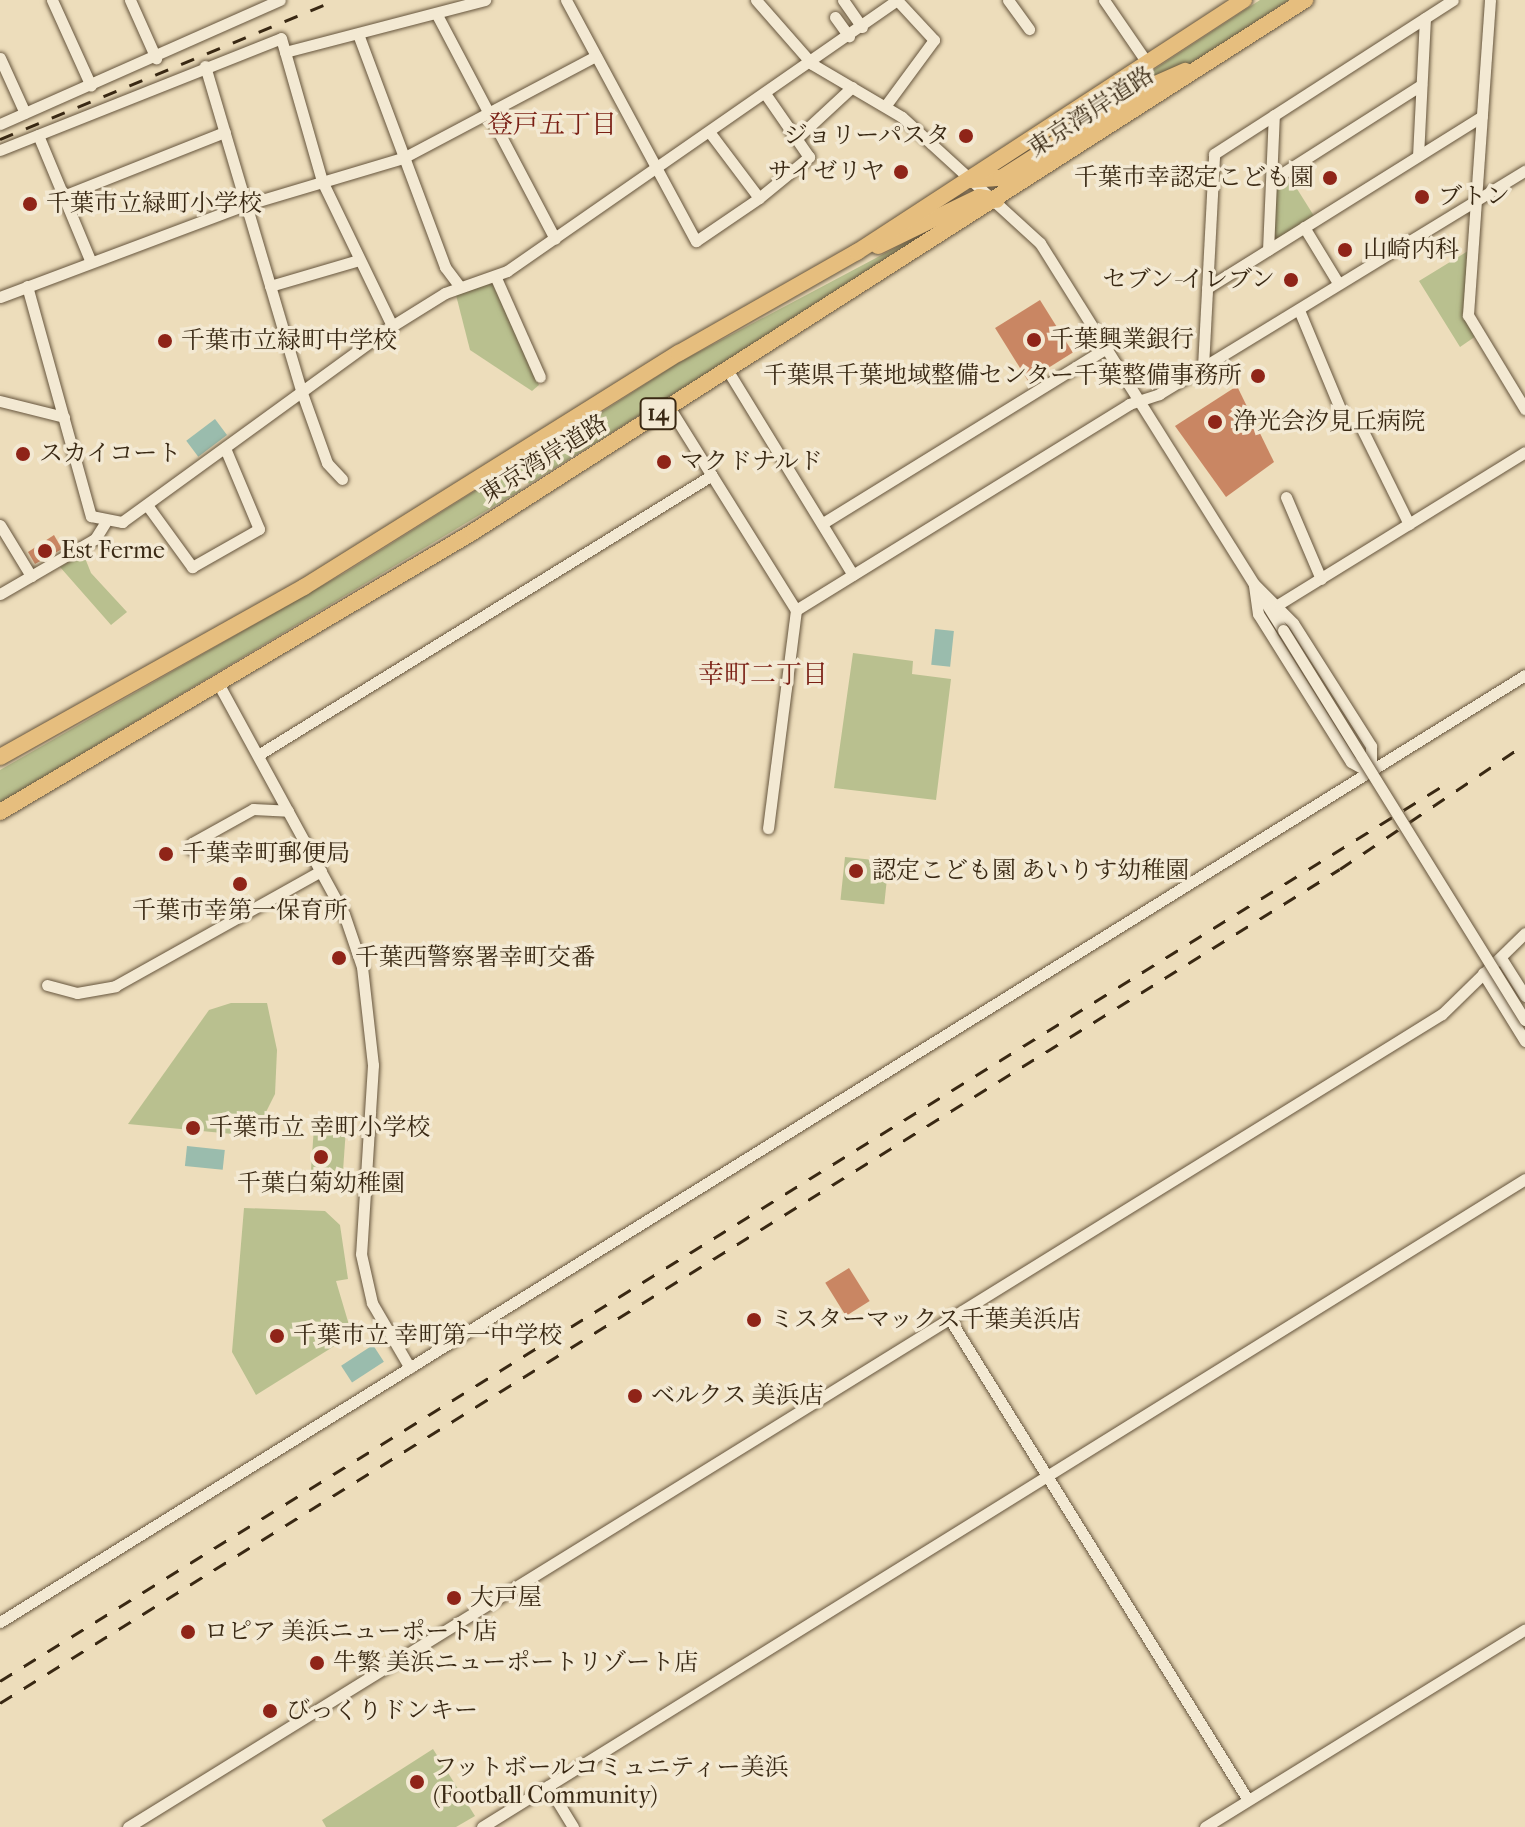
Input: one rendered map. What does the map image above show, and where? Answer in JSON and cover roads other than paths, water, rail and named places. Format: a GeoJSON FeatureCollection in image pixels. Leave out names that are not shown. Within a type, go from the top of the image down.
{"type":"FeatureCollection","features":[{"type":"Feature","properties":{"kind":"highway","name":"東京湾岸道路"},"geometry":{"type":"LineString","coordinates":[[0,757],[304,587],[679,353],[857,252],[1244,0]]}},
{"type":"Feature","properties":{"kind":"highway","name":"東京湾岸道路"},"geometry":{"type":"LineString","coordinates":[[0,812],[219,685],[728,371],[1305,0]]}},
{"type":"Feature","properties":{"kind":"highway"},"geometry":{"type":"LineString","coordinates":[[970,180],[1001,178],[1135,93],[1209,63]]}},
{"type":"Feature","properties":{"kind":"highway"},"geometry":{"type":"LineString","coordinates":[[857,252],[917,232],[979,197],[997,200]]}},
{"type":"Feature","properties":{"kind":"street"},"geometry":{"type":"LineString","coordinates":[[52,0],[91,86]]}},
{"type":"Feature","properties":{"kind":"street"},"geometry":{"type":"LineString","coordinates":[[130,0],[156,58]]}},
{"type":"Feature","properties":{"kind":"street"},"geometry":{"type":"LineString","coordinates":[[0,124],[156,58],[280,0]]}},
{"type":"Feature","properties":{"kind":"street"},"geometry":{"type":"LineString","coordinates":[[285,52],[485,0]]}},
{"type":"Feature","properties":{"kind":"street"},"geometry":{"type":"LineString","coordinates":[[566,0],[696,241],[806,165],[809,157],[766,95]]}},
{"type":"Feature","properties":{"kind":"street"},"geometry":{"type":"LineString","coordinates":[[756,0],[812,64],[886,105],[997,200],[1054,260],[1525,1020]]}},
{"type":"Feature","properties":{"kind":"street"},"geometry":{"type":"LineString","coordinates":[[843,0],[862,27]]}},
{"type":"Feature","properties":{"kind":"street"},"geometry":{"type":"LineString","coordinates":[[27,286],[91,516],[105,523],[122,522],[392,326],[460,287],[496,278],[812,64],[897,0],[934,40],[886,105]]}},
{"type":"Feature","properties":{"kind":"street"},"geometry":{"type":"LineString","coordinates":[[1008,0],[1029,29]]}},
{"type":"Feature","properties":{"kind":"street"},"geometry":{"type":"LineString","coordinates":[[1104,0],[1148,64]]}},
{"type":"Feature","properties":{"kind":"street"},"geometry":{"type":"LineString","coordinates":[[1203,367],[1214,154],[1453,0]]}},
{"type":"Feature","properties":{"kind":"street"},"geometry":{"type":"LineString","coordinates":[[1490,0],[1468,315],[1525,409]]}},
{"type":"Feature","properties":{"kind":"street"},"geometry":{"type":"LineString","coordinates":[[436,13],[555,239]]}},
{"type":"Feature","properties":{"kind":"street"},"geometry":{"type":"LineString","coordinates":[[835,17],[849,36]]}},
{"type":"Feature","properties":{"kind":"street"},"geometry":{"type":"LineString","coordinates":[[1418,156],[1425,18]]}},
{"type":"Feature","properties":{"kind":"street"},"geometry":{"type":"LineString","coordinates":[[358,34],[445,267],[460,287]]}},
{"type":"Feature","properties":{"kind":"street"},"geometry":{"type":"LineString","coordinates":[[0,150],[268,40],[281,38],[322,181],[392,326]]}},
{"type":"Feature","properties":{"kind":"street"},"geometry":{"type":"LineString","coordinates":[[0,297],[90,260],[245,205],[403,158],[596,56]]}},
{"type":"Feature","properties":{"kind":"street"},"geometry":{"type":"LineString","coordinates":[[0,59],[25,113]]}},
{"type":"Feature","properties":{"kind":"street"},"geometry":{"type":"LineString","coordinates":[[205,66],[302,393],[327,463],[342,479]]}},
{"type":"Feature","properties":{"kind":"street"},"geometry":{"type":"LineString","coordinates":[[1272,180],[1421,85]]}},
{"type":"Feature","properties":{"kind":"street"},"geometry":{"type":"LineString","coordinates":[[797,138],[852,87]]}},
{"type":"Feature","properties":{"kind":"street"},"geometry":{"type":"LineString","coordinates":[[1268,250],[1274,115]]}},
{"type":"Feature","properties":{"kind":"street"},"geometry":{"type":"LineString","coordinates":[[1207,288],[1482,116]]}},
{"type":"Feature","properties":{"kind":"street"},"geometry":{"type":"LineString","coordinates":[[63,196],[225,132]]}},
{"type":"Feature","properties":{"kind":"street"},"geometry":{"type":"LineString","coordinates":[[710,133],[759,198]]}},
{"type":"Feature","properties":{"kind":"street"},"geometry":{"type":"LineString","coordinates":[[38,135],[90,260]]}},
{"type":"Feature","properties":{"kind":"street"},"geometry":{"type":"LineString","coordinates":[[796,610],[1141,400],[1299,310],[1338,283],[1525,171]]}},
{"type":"Feature","properties":{"kind":"street"},"geometry":{"type":"LineString","coordinates":[[1304,227],[1338,283]]}},
{"type":"Feature","properties":{"kind":"street"},"geometry":{"type":"LineString","coordinates":[[270,286],[359,260]]}},
{"type":"Feature","properties":{"kind":"street"},"geometry":{"type":"LineString","coordinates":[[496,278],[540,377]]}},
{"type":"Feature","properties":{"kind":"street"},"geometry":{"type":"LineString","coordinates":[[1299,310],[1341,411]]}},
{"type":"Feature","properties":{"kind":"street"},"geometry":{"type":"LineString","coordinates":[[823,523],[1108,347]]}},
{"type":"Feature","properties":{"kind":"street"},"geometry":{"type":"LineString","coordinates":[[728,371],[853,575]]}},
{"type":"Feature","properties":{"kind":"street"},"geometry":{"type":"LineString","coordinates":[[0,401],[64,417]]}},
{"type":"Feature","properties":{"kind":"street"},"geometry":{"type":"LineString","coordinates":[[669,407],[796,610],[768,828]]}},
{"type":"Feature","properties":{"kind":"street"},"geometry":{"type":"LineString","coordinates":[[1362,429],[1409,524]]}},
{"type":"Feature","properties":{"kind":"street"},"geometry":{"type":"LineString","coordinates":[[147,505],[192,567],[259,529],[225,448]]}},
{"type":"Feature","properties":{"kind":"street"},"geometry":{"type":"LineString","coordinates":[[1279,604],[1525,452]]}},
{"type":"Feature","properties":{"kind":"street"},"geometry":{"type":"LineString","coordinates":[[258,755],[712,475]]}},
{"type":"Feature","properties":{"kind":"street"},"geometry":{"type":"LineString","coordinates":[[1286,497],[1321,579]]}},
{"type":"Feature","properties":{"kind":"street"},"geometry":{"type":"LineString","coordinates":[[0,594],[95,539],[105,523]]}},
{"type":"Feature","properties":{"kind":"street"},"geometry":{"type":"LineString","coordinates":[[0,525],[31,576]]}},
{"type":"Feature","properties":{"kind":"street"},"geometry":{"type":"LineString","coordinates":[[1254,584],[1279,604],[1371,746],[1371,773]]}},
{"type":"Feature","properties":{"kind":"street"},"geometry":{"type":"LineString","coordinates":[[1254,584],[1258,614],[1351,762],[1371,773]]}},
{"type":"Feature","properties":{"kind":"street"},"geometry":{"type":"LineString","coordinates":[[0,1622],[1525,675]]}},
{"type":"Feature","properties":{"kind":"street"},"geometry":{"type":"LineString","coordinates":[[219,685],[321,871],[356,947],[371,1026],[364,1276],[410,1368]]}},
{"type":"Feature","properties":{"kind":"street"},"geometry":{"type":"LineString","coordinates":[[191,849],[192,843],[253,809],[288,811]]}},
{"type":"Feature","properties":{"kind":"street"},"geometry":{"type":"LineString","coordinates":[[47,985],[77,993],[115,986],[321,871]]}},
{"type":"Feature","properties":{"kind":"street"},"geometry":{"type":"LineString","coordinates":[[128,1827],[1442,1014],[1525,933]]}},
{"type":"Feature","properties":{"kind":"street"},"geometry":{"type":"LineString","coordinates":[[1501,958],[1525,996]]}},
{"type":"Feature","properties":{"kind":"street"},"geometry":{"type":"LineString","coordinates":[[1483,973],[1525,1041]]}},
{"type":"Feature","properties":{"kind":"street"},"geometry":{"type":"LineString","coordinates":[[482,1827],[1525,1179]]}},
{"type":"Feature","properties":{"kind":"street"},"geometry":{"type":"LineString","coordinates":[[949,1318],[1248,1800]]}},
{"type":"Feature","properties":{"kind":"street"},"geometry":{"type":"LineString","coordinates":[[1205,1827],[1525,1629]]}},
{"type":"Feature","properties":{"kind":"street"},"geometry":{"type":"LineString","coordinates":[[548,1786],[573,1827]]}},
{"type":"Feature","properties":{"kind":"railway"},"geometry":{"type":"LineString","coordinates":[[0,139],[335,0]]}},
{"type":"Feature","properties":{"kind":"railway"},"geometry":{"type":"LineString","coordinates":[[0,1703],[1340,869],[1525,744]]}},
{"type":"Feature","properties":{"kind":"railway"},"geometry":{"type":"LineString","coordinates":[[0,1681],[1441,787]]}},
{"type":"Feature","properties":{"kind":"place","name":"ジョリーパスタ"},"geometry":{"type":"Point","coordinates":[966,136]}},
{"type":"Feature","properties":{"kind":"place","name":"サイゼリヤ"},"geometry":{"type":"Point","coordinates":[901,172]}},
{"type":"Feature","properties":{"kind":"place","name":"千葉市幸認定こども園"},"geometry":{"type":"Point","coordinates":[1330,178]}},
{"type":"Feature","properties":{"kind":"place","name":"ブトン"},"geometry":{"type":"Point","coordinates":[1422,197]}},
{"type":"Feature","properties":{"kind":"place","name":"千葉市立緑町小学校"},"geometry":{"type":"Point","coordinates":[30,204]}},
{"type":"Feature","properties":{"kind":"place","name":"山崎内科"},"geometry":{"type":"Point","coordinates":[1345,250]}},
{"type":"Feature","properties":{"kind":"place","name":"セブン-イレブン"},"geometry":{"type":"Point","coordinates":[1291,280]}},
{"type":"Feature","properties":{"kind":"place","name":"千葉興業銀行"},"geometry":{"type":"Point","coordinates":[1034,340]}},
{"type":"Feature","properties":{"kind":"place","name":"千葉市立緑町中学校"},"geometry":{"type":"Point","coordinates":[165,341]}},
{"type":"Feature","properties":{"kind":"place","name":"千葉県千葉地域整備センター千葉整備事務所"},"geometry":{"type":"Point","coordinates":[1258,376]}},
{"type":"Feature","properties":{"kind":"place","name":"浄光会汐見丘病院"},"geometry":{"type":"Point","coordinates":[1215,422]}},
{"type":"Feature","properties":{"kind":"place","name":"スカイコート"},"geometry":{"type":"Point","coordinates":[23,454]}},
{"type":"Feature","properties":{"kind":"place","name":"マクドナルド"},"geometry":{"type":"Point","coordinates":[664,462]}},
{"type":"Feature","properties":{"kind":"place","name":"Est Ferme"},"geometry":{"type":"Point","coordinates":[45,551]}},
{"type":"Feature","properties":{"kind":"place","name":"千葉幸町郵便局"},"geometry":{"type":"Point","coordinates":[166,854]}},
{"type":"Feature","properties":{"kind":"place","name":"認定こども園 あいりす幼稚園"},"geometry":{"type":"Point","coordinates":[856,871]}},
{"type":"Feature","properties":{"kind":"place","name":"千葉市幸第一保育所"},"geometry":{"type":"Point","coordinates":[240,884]}},
{"type":"Feature","properties":{"kind":"place","name":"千葉西警察署幸町交番"},"geometry":{"type":"Point","coordinates":[339,958]}},
{"type":"Feature","properties":{"kind":"place","name":"千葉市立 幸町小学校"},"geometry":{"type":"Point","coordinates":[193,1128]}},
{"type":"Feature","properties":{"kind":"place","name":"千葉白菊幼稚園"},"geometry":{"type":"Point","coordinates":[321,1157]}},
{"type":"Feature","properties":{"kind":"place","name":"ミスターマックス千葉美浜店"},"geometry":{"type":"Point","coordinates":[754,1320]}},
{"type":"Feature","properties":{"kind":"place","name":"千葉市立 幸町第一中学校"},"geometry":{"type":"Point","coordinates":[277,1336]}},
{"type":"Feature","properties":{"kind":"place","name":"ベルクス 美浜店"},"geometry":{"type":"Point","coordinates":[635,1396]}},
{"type":"Feature","properties":{"kind":"place","name":"大戸屋"},"geometry":{"type":"Point","coordinates":[454,1598]}},
{"type":"Feature","properties":{"kind":"place","name":"ロピア 美浜ニューポート店"},"geometry":{"type":"Point","coordinates":[188,1632]}},
{"type":"Feature","properties":{"kind":"place","name":"牛繁 美浜ニューポートリゾート店"},"geometry":{"type":"Point","coordinates":[317,1663]}},
{"type":"Feature","properties":{"kind":"place","name":"びっくりドンキー"},"geometry":{"type":"Point","coordinates":[270,1711]}},
{"type":"Feature","properties":{"kind":"place","name":"フットボールコミュニティー美浜 (Football Community)"},"geometry":{"type":"Point","coordinates":[417,1782]}},
{"type":"Feature","properties":{"kind":"district","name":"登戸五丁目"},"geometry":{"type":"Point","coordinates":[552,125]}},
{"type":"Feature","properties":{"kind":"district","name":"幸町二丁目"},"geometry":{"type":"Point","coordinates":[763,675]}}]}
